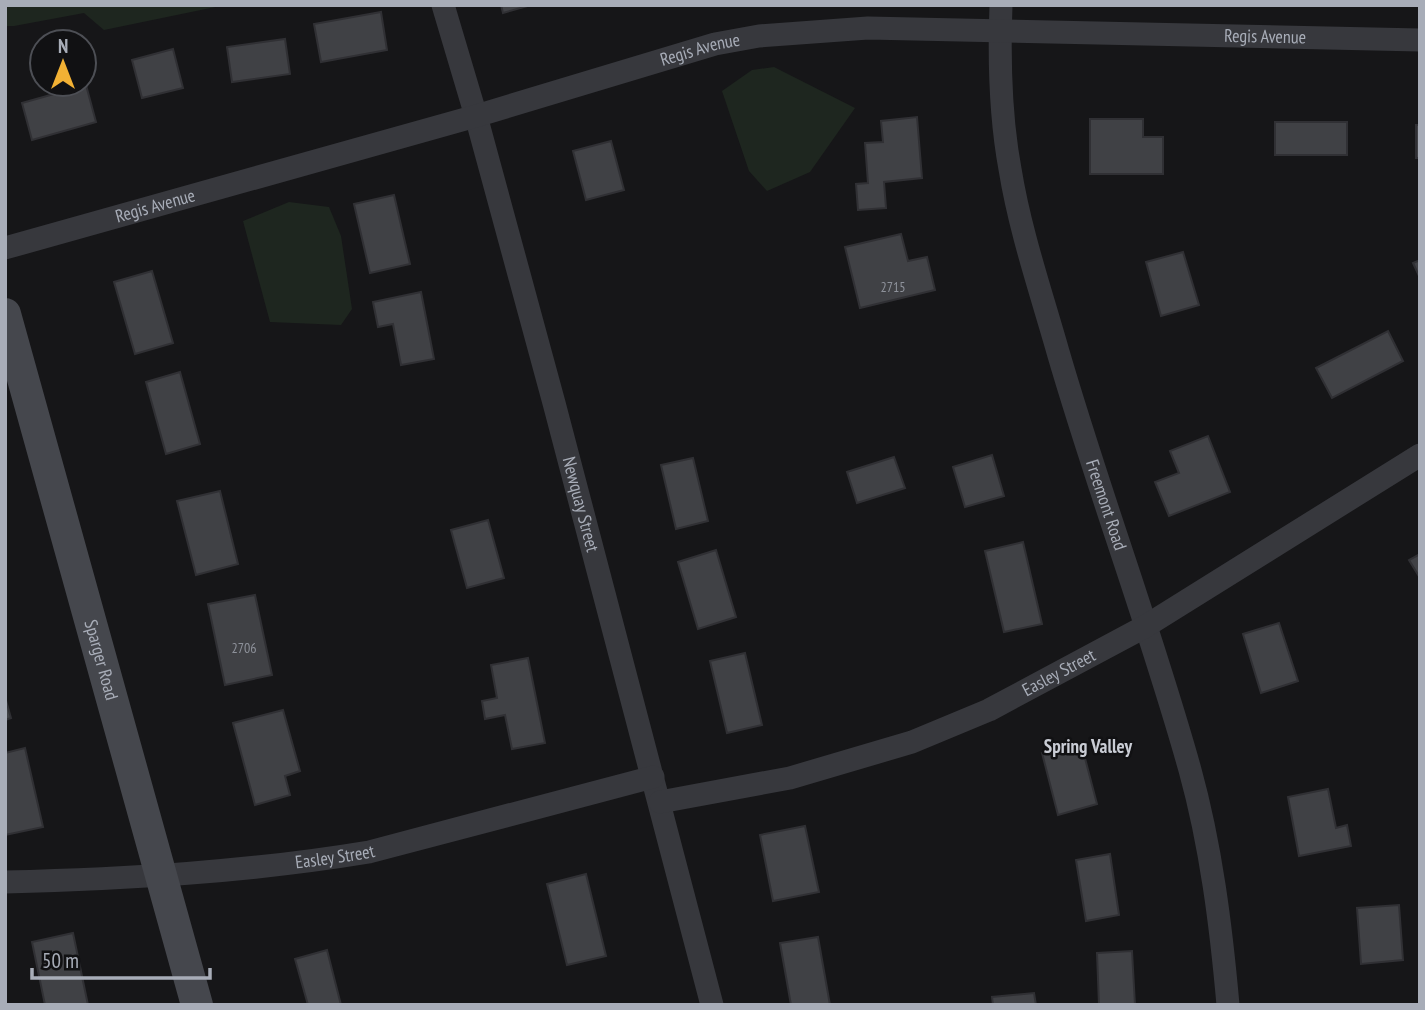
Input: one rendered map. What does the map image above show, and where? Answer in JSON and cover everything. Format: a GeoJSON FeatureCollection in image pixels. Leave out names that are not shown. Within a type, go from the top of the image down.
{"type":"FeatureCollection","features":[{"type":"Feature","properties":{"kind":"street","name":"Newquay Street"},"geometry":{"type":"LineString","coordinates":[[443,5],[476,116],[712,1005]]}},
{"type":"Feature","properties":{"kind":"street","name":"Freemont Road"},"geometry":{"type":"LineString","coordinates":[[1001,5],[1001,73],[1009,168],[1026,242],[1082,433],[1146,626],[1190,772],[1207,843],[1228,1005]]}},
{"type":"Feature","properties":{"kind":"street","name":"Regis Avenue"},"geometry":{"type":"LineString","coordinates":[[5,248],[476,116],[715,44],[759,36],[868,28],[1420,40]]}},
{"type":"Feature","properties":{"kind":"street","name":"Sparger Road"},"geometry":{"type":"LineString","coordinates":[[5,314],[197,1005]]}},
{"type":"Feature","properties":{"kind":"street","name":"Easley Street"},"geometry":{"type":"LineString","coordinates":[[660,802],[790,778],[912,742],[989,710],[1146,626],[1420,455]]}},
{"type":"Feature","properties":{"kind":"street","name":"Easley Street"},"geometry":{"type":"LineString","coordinates":[[5,882],[162,876],[369,852],[653,777]]}},
{"type":"Feature","properties":{"kind":"shaded area"},"geometry":{"type":"Polygon","coordinates":[[[5,5],[225,5],[104,30],[84,13],[5,26],[5,5]]]}},
{"type":"Feature","properties":{"kind":"shaded area"},"geometry":{"type":"Polygon","coordinates":[[[774,67],[855,108],[810,172],[767,191],[749,171],[722,91],[752,70],[774,67]]]}},
{"type":"Feature","properties":{"kind":"shaded area"},"geometry":{"type":"Polygon","coordinates":[[[289,202],[329,207],[341,236],[352,309],[341,325],[270,322],[243,221],[289,202]]]}},
{"type":"Feature","properties":{"kind":"building"},"geometry":{"type":"Polygon","coordinates":[[[501,5],[531,5],[503,13],[501,5]]]}},
{"type":"Feature","properties":{"kind":"building"},"geometry":{"type":"Polygon","coordinates":[[[381,12],[387,50],[321,62],[314,24],[381,12]]]}},
{"type":"Feature","properties":{"kind":"building"},"geometry":{"type":"Polygon","coordinates":[[[285,39],[290,74],[232,82],[227,47],[285,39]]]}},
{"type":"Feature","properties":{"kind":"building"},"geometry":{"type":"Polygon","coordinates":[[[173,49],[183,88],[142,98],[132,60],[173,49]]]}},
{"type":"Feature","properties":{"kind":"building"},"geometry":{"type":"Polygon","coordinates":[[[40,98],[90,98],[96,122],[32,140],[22,103],[40,98]]]}},
{"type":"Feature","properties":{"kind":"building"},"geometry":{"type":"Polygon","coordinates":[[[917,117],[922,178],[884,182],[886,208],[858,210],[856,184],[868,183],[865,143],[883,142],[881,121],[917,117]]]}},
{"type":"Feature","properties":{"kind":"building"},"geometry":{"type":"Polygon","coordinates":[[[1090,119],[1143,119],[1143,137],[1163,137],[1163,174],[1090,174],[1090,119]]]}},
{"type":"Feature","properties":{"kind":"building"},"geometry":{"type":"Polygon","coordinates":[[[1275,122],[1347,122],[1347,155],[1275,155],[1275,122]]]}},
{"type":"Feature","properties":{"kind":"building"},"geometry":{"type":"Polygon","coordinates":[[[1416,125],[1420,125],[1420,158],[1416,158],[1416,125]]]}},
{"type":"Feature","properties":{"kind":"building"},"geometry":{"type":"Polygon","coordinates":[[[611,141],[624,190],[586,200],[573,151],[611,141]]]}},
{"type":"Feature","properties":{"kind":"building"},"geometry":{"type":"Polygon","coordinates":[[[394,195],[410,264],[370,273],[354,204],[394,195]]]}},
{"type":"Feature","properties":{"kind":"building"},"geometry":{"type":"Polygon","coordinates":[[[901,234],[908,261],[927,257],[935,290],[860,308],[845,247],[901,234]]]}},
{"type":"Feature","properties":{"kind":"building"},"geometry":{"type":"Polygon","coordinates":[[[1183,252],[1199,305],[1161,316],[1146,262],[1183,252]]]}},
{"type":"Feature","properties":{"kind":"building"},"geometry":{"type":"Polygon","coordinates":[[[1420,260],[1420,278],[1413,263],[1420,260]]]}},
{"type":"Feature","properties":{"kind":"building"},"geometry":{"type":"Polygon","coordinates":[[[152,271],[173,343],[135,354],[114,282],[152,271]]]}},
{"type":"Feature","properties":{"kind":"building"},"geometry":{"type":"Polygon","coordinates":[[[421,292],[434,359],[401,365],[393,324],[378,327],[373,302],[421,292]]]}},
{"type":"Feature","properties":{"kind":"building"},"geometry":{"type":"Polygon","coordinates":[[[1388,331],[1403,361],[1332,398],[1316,368],[1388,331]]]}},
{"type":"Feature","properties":{"kind":"building"},"geometry":{"type":"Polygon","coordinates":[[[180,372],[200,444],[166,454],[146,382],[180,372]]]}},
{"type":"Feature","properties":{"kind":"building"},"geometry":{"type":"Polygon","coordinates":[[[1208,436],[1230,492],[1169,516],[1155,482],[1179,473],[1170,451],[1208,436]]]}},
{"type":"Feature","properties":{"kind":"building"},"geometry":{"type":"Polygon","coordinates":[[[992,455],[1004,496],[965,507],[953,467],[992,455]]]}},
{"type":"Feature","properties":{"kind":"building"},"geometry":{"type":"Polygon","coordinates":[[[894,457],[905,488],[857,503],[847,472],[894,457]]]}},
{"type":"Feature","properties":{"kind":"building"},"geometry":{"type":"Polygon","coordinates":[[[693,458],[708,521],[676,529],[661,465],[693,458]]]}},
{"type":"Feature","properties":{"kind":"building"},"geometry":{"type":"Polygon","coordinates":[[[220,491],[238,564],[196,575],[177,501],[220,491]]]}},
{"type":"Feature","properties":{"kind":"building"},"geometry":{"type":"Polygon","coordinates":[[[488,520],[504,578],[467,588],[451,530],[488,520]]]}},
{"type":"Feature","properties":{"kind":"building"},"geometry":{"type":"Polygon","coordinates":[[[1023,542],[1042,624],[1004,632],[985,551],[1023,542]]]}},
{"type":"Feature","properties":{"kind":"building"},"geometry":{"type":"Polygon","coordinates":[[[716,550],[736,617],[698,629],[678,562],[716,550]]]}},
{"type":"Feature","properties":{"kind":"building"},"geometry":{"type":"Polygon","coordinates":[[[1420,554],[1420,578],[1409,560],[1420,554]]]}},
{"type":"Feature","properties":{"kind":"building"},"geometry":{"type":"Polygon","coordinates":[[[255,595],[272,675],[225,685],[208,604],[255,595]]]}},
{"type":"Feature","properties":{"kind":"building"},"geometry":{"type":"Polygon","coordinates":[[[1279,623],[1298,681],[1261,693],[1243,634],[1279,623]]]}},
{"type":"Feature","properties":{"kind":"building"},"geometry":{"type":"Polygon","coordinates":[[[745,653],[762,725],[727,733],[710,661],[745,653]]]}},
{"type":"Feature","properties":{"kind":"building"},"geometry":{"type":"Polygon","coordinates":[[[528,658],[545,743],[512,749],[505,715],[485,719],[482,701],[497,698],[491,665],[528,658]]]}},
{"type":"Feature","properties":{"kind":"building"},"geometry":{"type":"Polygon","coordinates":[[[5,697],[11,718],[5,720],[5,697]]]}},
{"type":"Feature","properties":{"kind":"building"},"geometry":{"type":"Polygon","coordinates":[[[283,710],[300,771],[285,776],[290,795],[255,805],[233,723],[283,710]]]}},
{"type":"Feature","properties":{"kind":"building"},"geometry":{"type":"Polygon","coordinates":[[[1081,743],[1097,804],[1058,815],[1042,753],[1081,743]]]}},
{"type":"Feature","properties":{"kind":"building"},"geometry":{"type":"Polygon","coordinates":[[[25,748],[43,827],[5,835],[5,753],[25,748]]]}},
{"type":"Feature","properties":{"kind":"building"},"geometry":{"type":"Polygon","coordinates":[[[1328,789],[1336,828],[1347,825],[1351,846],[1299,856],[1288,797],[1328,789]]]}},
{"type":"Feature","properties":{"kind":"building"},"geometry":{"type":"Polygon","coordinates":[[[805,826],[819,892],[773,901],[760,835],[805,826]]]}},
{"type":"Feature","properties":{"kind":"building"},"geometry":{"type":"Polygon","coordinates":[[[1110,854],[1119,915],[1086,921],[1076,860],[1110,854]]]}},
{"type":"Feature","properties":{"kind":"building"},"geometry":{"type":"Polygon","coordinates":[[[586,874],[606,956],[567,965],[547,884],[586,874]]]}},
{"type":"Feature","properties":{"kind":"building"},"geometry":{"type":"Polygon","coordinates":[[[1399,905],[1403,960],[1361,964],[1357,908],[1399,905]]]}},
{"type":"Feature","properties":{"kind":"building"},"geometry":{"type":"Polygon","coordinates":[[[73,933],[88,1005],[45,1005],[32,942],[73,933]]]}},
{"type":"Feature","properties":{"kind":"building"},"geometry":{"type":"Polygon","coordinates":[[[818,937],[830,1005],[791,1005],[780,943],[818,937]]]}},
{"type":"Feature","properties":{"kind":"building"},"geometry":{"type":"Polygon","coordinates":[[[327,950],[341,1005],[308,1005],[295,959],[327,950]]]}},
{"type":"Feature","properties":{"kind":"building"},"geometry":{"type":"Polygon","coordinates":[[[1132,951],[1135,1005],[1099,1005],[1097,953],[1132,951]]]}},
{"type":"Feature","properties":{"kind":"building"},"geometry":{"type":"Polygon","coordinates":[[[1034,993],[1036,1005],[993,1005],[992,997],[1034,993]]]}},
{"type":"Feature","properties":{"kind":"district","name":"Spring Valley"},"geometry":{"type":"Point","coordinates":[1088,746]}}]}
